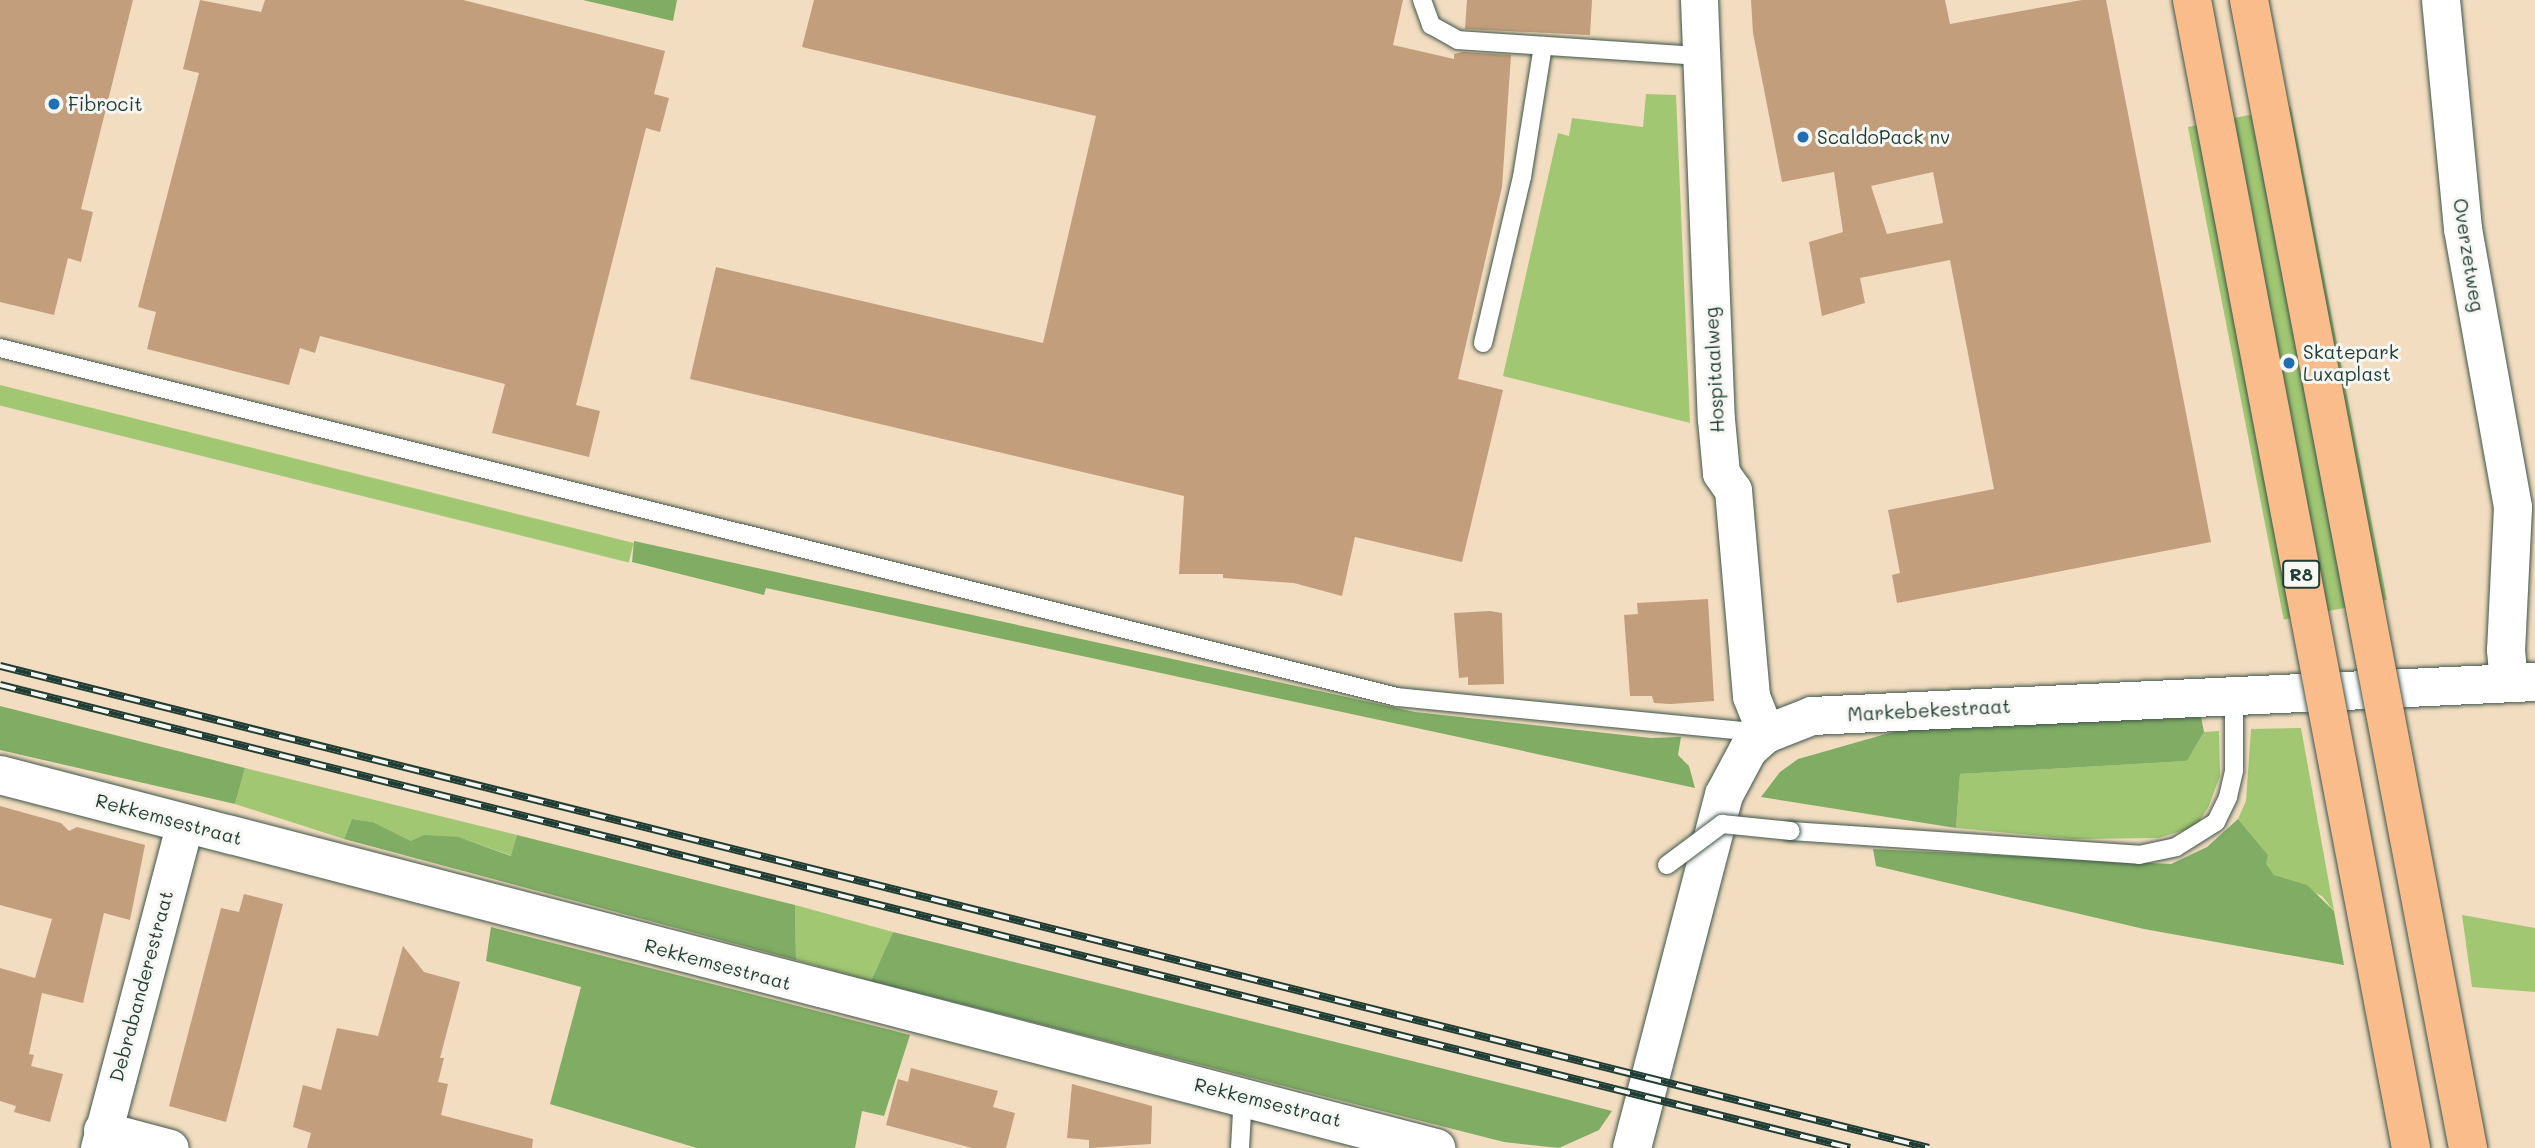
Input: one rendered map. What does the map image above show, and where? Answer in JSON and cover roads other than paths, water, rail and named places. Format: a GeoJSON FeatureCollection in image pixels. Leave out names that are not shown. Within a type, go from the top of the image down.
{"type":"FeatureCollection","features":[{"type":"Feature","properties":{"kind":"highway","name":"R8"},"geometry":{"type":"LineString","coordinates":[[2192,0],[2412,1148]]}},
{"type":"Feature","properties":{"kind":"highway"},"geometry":{"type":"LineString","coordinates":[[2249,0],[2468,1148]]}},
{"type":"Feature","properties":{"kind":"street","name":"Hospitaalweg"},"geometry":{"type":"LineString","coordinates":[[1699,0],[1699,56],[1721,473],[1733,490],[1751,696],[1766,734]]}},
{"type":"Feature","properties":{"kind":"street","name":"Overzetweg"},"geometry":{"type":"LineString","coordinates":[[2441,0],[2463,229],[2513,508],[2506,650],[2522,682]]}},
{"type":"Feature","properties":{"kind":"street","name":"Overzetweg"},"geometry":{"type":"LineString","coordinates":[[2513,508],[2535,550]]}},
{"type":"Feature","properties":{"kind":"street","name":"Markebekestraat"},"geometry":{"type":"LineString","coordinates":[[1632,1148],[1724,795],[1748,750],[1766,734],[1812,716],[2522,682]]}},
{"type":"Feature","properties":{"kind":"street","name":"Rekkemsestraat"},"geometry":{"type":"LineString","coordinates":[[0,775],[773,978],[1242,1095],[1436,1148]]}},
{"type":"Feature","properties":{"kind":"street","name":"Debrabanderestraat"},"geometry":{"type":"LineString","coordinates":[[100,1139],[185,823]]}},
{"type":"Feature","properties":{"kind":"street"},"geometry":{"type":"LineString","coordinates":[[100,1139],[170,1148]]}},
{"type":"Feature","properties":{"kind":"lane"},"geometry":{"type":"LineString","coordinates":[[1422,0],[1431,25],[1458,40],[1699,56]]}},
{"type":"Feature","properties":{"kind":"lane"},"geometry":{"type":"LineString","coordinates":[[1483,342],[1522,177],[1543,46]]}},
{"type":"Feature","properties":{"kind":"lane"},"geometry":{"type":"LineString","coordinates":[[0,348],[1398,697],[1766,734]]}},
{"type":"Feature","properties":{"kind":"lane"},"geometry":{"type":"LineString","coordinates":[[1667,865],[1722,824],[2139,855],[2176,847],[2216,822],[2228,797],[2234,770],[2234,696]]}},
{"type":"Feature","properties":{"kind":"lane"},"geometry":{"type":"LineString","coordinates":[[1240,1148],[1242,1095]]}},
{"type":"Feature","properties":{"kind":"railway"},"geometry":{"type":"LineString","coordinates":[[0,666],[1929,1148]]}},
{"type":"Feature","properties":{"kind":"railway"},"geometry":{"type":"LineString","coordinates":[[0,685],[1850,1148]]}},
{"type":"Feature","properties":{"kind":"place","name":"Fibrocit"},"geometry":{"type":"Point","coordinates":[54,104]}},
{"type":"Feature","properties":{"kind":"place","name":"ScaldoPack nv"},"geometry":{"type":"Point","coordinates":[1803,137]}},
{"type":"Feature","properties":{"kind":"place","name":"Skatepark Luxaplast"},"geometry":{"type":"Point","coordinates":[2289,363]}}]}
